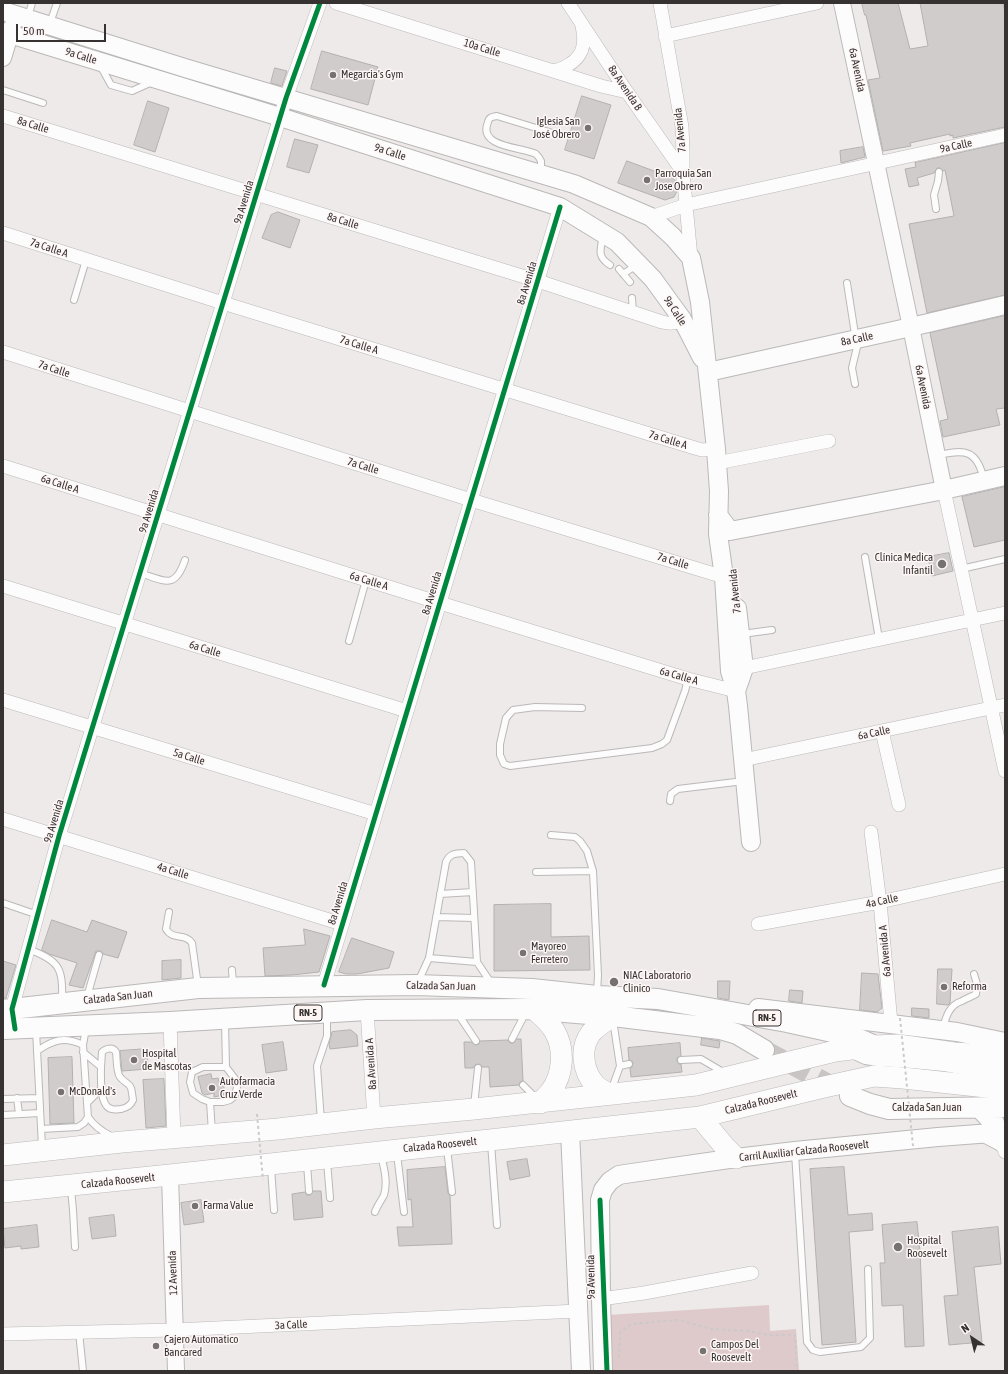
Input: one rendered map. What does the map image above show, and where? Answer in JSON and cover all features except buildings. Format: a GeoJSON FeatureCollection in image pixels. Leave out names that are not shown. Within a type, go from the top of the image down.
{"type":"FeatureCollection","features":[{"type":"Feature","properties":{"kind":"highway"},"geometry":{"type":"LineString","coordinates":[[531,1009],[546,1019],[556,1032],[561,1047],[562,1062],[559,1078],[551,1091],[540,1103]]}},
{"type":"Feature","properties":{"kind":"highway"},"geometry":{"type":"LineString","coordinates":[[609,1094],[597,1087],[588,1075],[584,1062],[584,1054],[590,1034],[600,1024],[613,1016]]}},
{"type":"Feature","properties":{"kind":"highway"},"geometry":{"type":"LineString","coordinates":[[3,1155],[122,1142],[540,1103],[696,1085],[835,1051],[875,1046],[898,1045],[954,1053],[1003,1072]]}},
{"type":"Feature","properties":{"kind":"highway","name":"Calzada Roosevelt"},"geometry":{"type":"LineString","coordinates":[[3,1192],[170,1176],[267,1172],[316,1159],[700,1117],[824,1086],[874,1076],[911,1079],[1003,1072]]}},
{"type":"Feature","properties":{"kind":"highway"},"geometry":{"type":"LineString","coordinates":[[700,1117],[736,1158]]}},
{"type":"Feature","properties":{"kind":"main road","name":"9a Calle"},"geometry":{"type":"LineString","coordinates":[[19,10],[93,50],[161,78],[560,207],[617,242],[653,279],[682,319],[708,372]]}},
{"type":"Feature","properties":{"kind":"main road","name":"9a Calle"},"geometry":{"type":"LineString","coordinates":[[7,33],[182,69],[286,98],[574,184],[651,217],[673,237],[691,258],[700,302]]}},
{"type":"Feature","properties":{"kind":"main road"},"geometry":{"type":"LineString","coordinates":[[682,319],[696,308],[700,302]]}},
{"type":"Feature","properties":{"kind":"main road","name":"7a Avenida"},"geometry":{"type":"LineString","coordinates":[[700,302],[719,491],[718,534],[724,577],[730,671],[736,692],[751,842]]}},
{"type":"Feature","properties":{"kind":"main road","name":"8a Calle"},"geometry":{"type":"LineString","coordinates":[[708,372],[911,328],[1005,305]]}},
{"type":"Feature","properties":{"kind":"main road"},"geometry":{"type":"LineString","coordinates":[[718,514],[730,531],[944,490],[1005,476]]}},
{"type":"Feature","properties":{"kind":"main road","name":"7a Avenida"},"geometry":{"type":"LineString","coordinates":[[719,491],[730,531],[733,575],[744,668],[736,692]]}},
{"type":"Feature","properties":{"kind":"main road","name":"Calzada San Juan"},"geometry":{"type":"LineString","coordinates":[[7,1010],[198,988],[232,979],[324,986],[416,985],[493,987],[532,989],[597,996],[658,999],[788,1022],[855,1037],[875,1046]]}},
{"type":"Feature","properties":{"kind":"main road"},"geometry":{"type":"LineString","coordinates":[[658,999],[896,1021],[1005,1042]]}},
{"type":"Feature","properties":{"kind":"main road","name":"Calzada San Juan"},"geometry":{"type":"LineString","coordinates":[[9,1029],[36,1028],[84,1035],[170,1022],[327,1012],[367,1010],[531,1009],[613,1016],[720,1028],[737,1034],[764,1050]]}},
{"type":"Feature","properties":{"kind":"main road"},"geometry":{"type":"LineString","coordinates":[[853,1048],[866,1055],[879,1058],[944,1062],[1003,1072]]}},
{"type":"Feature","properties":{"kind":"main road","name":"Calzada San Juan"},"geometry":{"type":"LineString","coordinates":[[850,1096],[870,1104],[889,1109],[1005,1107]]}},
{"type":"Feature","properties":{"kind":"main road"},"geometry":{"type":"LineString","coordinates":[[980,1108],[994,1123],[1003,1143]]}},
{"type":"Feature","properties":{"kind":"main road","name":"9a Avenida"},"geometry":{"type":"LineString","coordinates":[[570,1131],[581,1371]]}},
{"type":"Feature","properties":{"kind":"main road","name":"Carril Auxiliar Calzada Roosevelt"},"geometry":{"type":"LineString","coordinates":[[606,1184],[614,1178],[625,1174],[795,1151],[974,1134],[1003,1143]]}},
{"type":"Feature","properties":{"kind":"main road","name":"9a Avenida"},"geometry":{"type":"LineString","coordinates":[[606,1184],[600,1200],[601,1299],[611,1367]]}},
{"type":"Feature","properties":{"kind":"street","name":"9a Avenida"},"geometry":{"type":"LineString","coordinates":[[9,1029],[7,1010],[28,949],[60,836],[280,117],[320,3]]}},
{"type":"Feature","properties":{"kind":"street","name":"10a Calle"},"geometry":{"type":"LineString","coordinates":[[336,3],[601,86],[628,92]]}},
{"type":"Feature","properties":{"kind":"street","name":"8a Avenida B"},"geometry":{"type":"LineString","coordinates":[[568,3],[683,172]]}},
{"type":"Feature","properties":{"kind":"street","name":"7a Avenida"},"geometry":{"type":"LineString","coordinates":[[660,3],[682,127],[683,172],[691,258]]}},
{"type":"Feature","properties":{"kind":"street"},"geometry":{"type":"LineString","coordinates":[[665,36],[817,3]]}},
{"type":"Feature","properties":{"kind":"street","name":"6a Avenida"},"geometry":{"type":"LineString","coordinates":[[842,3],[944,490],[1005,771]]}},
{"type":"Feature","properties":{"kind":"street"},"geometry":{"type":"LineString","coordinates":[[3,58],[7,33],[19,10]]}},
{"type":"Feature","properties":{"kind":"street"},"geometry":{"type":"LineString","coordinates":[[554,71],[566,67],[576,60],[583,49],[584,36],[582,24]]}},
{"type":"Feature","properties":{"kind":"street","name":"8a Calle"},"geometry":{"type":"LineString","coordinates":[[3,116],[538,281],[662,322],[670,324],[676,323],[682,319]]}},
{"type":"Feature","properties":{"kind":"street","name":"9a Calle"},"geometry":{"type":"LineString","coordinates":[[651,217],[686,205],[876,163],[935,154],[1005,135]]}},
{"type":"Feature","properties":{"kind":"street","name":"8a Avenida"},"geometry":{"type":"LineString","coordinates":[[324,986],[560,207]]}},
{"type":"Feature","properties":{"kind":"street","name":"7a Calle A"},"geometry":{"type":"LineString","coordinates":[[3,233],[223,303],[702,450],[716,456],[830,441]]}},
{"type":"Feature","properties":{"kind":"street","name":"7a Calle"},"geometry":{"type":"LineString","coordinates":[[3,352],[471,500],[724,577]]}},
{"type":"Feature","properties":{"kind":"street","name":"6a Calle A"},"geometry":{"type":"LineString","coordinates":[[3,466],[440,603],[688,679],[736,692]]}},
{"type":"Feature","properties":{"kind":"street","name":"6a Calle"},"geometry":{"type":"LineString","coordinates":[[3,586],[407,711]]}},
{"type":"Feature","properties":{"kind":"street"},"geometry":{"type":"LineString","coordinates":[[744,668],[1005,613]]}},
{"type":"Feature","properties":{"kind":"street","name":"5a Calle"},"geometry":{"type":"LineString","coordinates":[[3,700],[376,814]]}},
{"type":"Feature","properties":{"kind":"street","name":"6a Calle"},"geometry":{"type":"LineString","coordinates":[[744,760],[1005,705]]}},
{"type":"Feature","properties":{"kind":"street"},"geometry":{"type":"LineString","coordinates":[[882,731],[899,805]]}},
{"type":"Feature","properties":{"kind":"street","name":"4a Calle"},"geometry":{"type":"LineString","coordinates":[[3,818],[342,924]]}},
{"type":"Feature","properties":{"kind":"street","name":"6a Avenida A"},"geometry":{"type":"LineString","coordinates":[[872,832],[896,1021]]}},
{"type":"Feature","properties":{"kind":"street","name":"4a Calle"},"geometry":{"type":"LineString","coordinates":[[758,924],[880,902],[1005,874]]}},
{"type":"Feature","properties":{"kind":"street","name":"8a Avenida A"},"geometry":{"type":"LineString","coordinates":[[367,1010],[374,1118]]}},
{"type":"Feature","properties":{"kind":"street"},"geometry":{"type":"LineString","coordinates":[[170,1022],[174,1138]]}},
{"type":"Feature","properties":{"kind":"street","name":"12 Avenida"},"geometry":{"type":"LineString","coordinates":[[170,1176],[176,1371]]}},
{"type":"Feature","properties":{"kind":"street"},"geometry":{"type":"LineString","coordinates":[[601,1299],[644,1293],[752,1273]]}},
{"type":"Feature","properties":{"kind":"street","name":"3a Calle"},"geometry":{"type":"LineString","coordinates":[[3,1334],[174,1330],[578,1311]]}},
{"type":"Feature","properties":{"kind":"lane"},"geometry":{"type":"LineString","coordinates":[[49,25],[56,3]]}},
{"type":"Feature","properties":{"kind":"lane"},"geometry":{"type":"LineString","coordinates":[[3,90],[43,103]]}},
{"type":"Feature","properties":{"kind":"lane"},"geometry":{"type":"LineString","coordinates":[[541,174],[542,165],[536,154],[497,144],[491,140],[487,134],[486,126],[488,120],[497,116],[559,135]]}},
{"type":"Feature","properties":{"kind":"lane"},"geometry":{"type":"LineString","coordinates":[[936,209],[934,195],[939,172]]}},
{"type":"Feature","properties":{"kind":"lane"},"geometry":{"type":"LineString","coordinates":[[603,233],[600,254],[603,260],[610,265]]}},
{"type":"Feature","properties":{"kind":"lane"},"geometry":{"type":"LineString","coordinates":[[74,300],[86,260]]}},
{"type":"Feature","properties":{"kind":"lane"},"geometry":{"type":"LineString","coordinates":[[623,274],[639,264]]}},
{"type":"Feature","properties":{"kind":"lane"},"geometry":{"type":"LineString","coordinates":[[619,268],[630,282]]}},
{"type":"Feature","properties":{"kind":"lane"},"geometry":{"type":"LineString","coordinates":[[847,283],[857,347],[852,368],[855,384]]}},
{"type":"Feature","properties":{"kind":"lane"},"geometry":{"type":"LineString","coordinates":[[632,298],[633,313]]}},
{"type":"Feature","properties":{"kind":"lane"},"geometry":{"type":"LineString","coordinates":[[937,455],[961,452],[969,453],[977,461],[982,470],[984,481]]}},
{"type":"Feature","properties":{"kind":"lane"},"geometry":{"type":"LineString","coordinates":[[866,557],[879,639]]}},
{"type":"Feature","properties":{"kind":"lane"},"geometry":{"type":"LineString","coordinates":[[961,570],[1005,559]]}},
{"type":"Feature","properties":{"kind":"lane"},"geometry":{"type":"LineString","coordinates":[[140,573],[166,581],[173,580],[182,571],[185,560]]}},
{"type":"Feature","properties":{"kind":"lane"},"geometry":{"type":"LineString","coordinates":[[349,641],[366,580]]}},
{"type":"Feature","properties":{"kind":"lane"},"geometry":{"type":"LineString","coordinates":[[740,634],[772,630]]}},
{"type":"Feature","properties":{"kind":"lane"},"geometry":{"type":"LineString","coordinates":[[582,708],[534,707],[513,710],[506,718],[500,744],[500,755],[504,764],[510,766],[652,748],[662,744],[667,740],[688,679]]}},
{"type":"Feature","properties":{"kind":"lane"},"geometry":{"type":"LineString","coordinates":[[670,801],[671,794],[678,789],[745,781]]}},
{"type":"Feature","properties":{"kind":"lane"},"geometry":{"type":"LineString","coordinates":[[551,834],[574,836],[580,841],[587,851],[593,870],[598,975],[597,996]]}},
{"type":"Feature","properties":{"kind":"lane"},"geometry":{"type":"LineString","coordinates":[[416,985],[429,958],[448,858],[452,854],[464,853],[471,862],[477,962],[493,987]]}},
{"type":"Feature","properties":{"kind":"lane"},"geometry":{"type":"LineString","coordinates":[[536,872],[593,870]]}},
{"type":"Feature","properties":{"kind":"lane"},"geometry":{"type":"LineString","coordinates":[[440,894],[472,892]]}},
{"type":"Feature","properties":{"kind":"lane"},"geometry":{"type":"LineString","coordinates":[[3,903],[38,914]]}},
{"type":"Feature","properties":{"kind":"lane"},"geometry":{"type":"LineString","coordinates":[[169,912],[166,929],[168,932],[171,936],[185,937],[192,943],[198,988]]}},
{"type":"Feature","properties":{"kind":"lane"},"geometry":{"type":"LineString","coordinates":[[436,917],[474,918]]}},
{"type":"Feature","properties":{"kind":"lane"},"geometry":{"type":"LineString","coordinates":[[28,949],[50,960],[60,970],[62,978],[62,1004]]}},
{"type":"Feature","properties":{"kind":"lane"},"geometry":{"type":"LineString","coordinates":[[86,1001],[99,954]]}},
{"type":"Feature","properties":{"kind":"lane"},"geometry":{"type":"LineString","coordinates":[[429,958],[477,962]]}},
{"type":"Feature","properties":{"kind":"lane"},"geometry":{"type":"LineString","coordinates":[[943,1030],[947,1014],[951,1008],[976,994],[977,984],[974,974]]}},
{"type":"Feature","properties":{"kind":"lane"},"geometry":{"type":"LineString","coordinates":[[455,1009],[476,1041]]}},
{"type":"Feature","properties":{"kind":"lane"},"geometry":{"type":"LineString","coordinates":[[512,1039],[531,1009]]}},
{"type":"Feature","properties":{"kind":"lane"},"geometry":{"type":"LineString","coordinates":[[321,1124],[317,1066],[327,1036],[327,1012]]}},
{"type":"Feature","properties":{"kind":"lane"},"geometry":{"type":"LineString","coordinates":[[609,1094],[620,1066],[613,1016]]}},
{"type":"Feature","properties":{"kind":"lane"},"geometry":{"type":"LineString","coordinates":[[225,1018],[226,1067],[236,1080],[237,1087],[235,1096],[230,1100],[223,1102],[210,1102],[193,1093],[190,1082],[192,1072],[203,1067],[226,1067]]}},
{"type":"Feature","properties":{"kind":"lane"},"geometry":{"type":"LineString","coordinates":[[36,1028],[42,1151]]}},
{"type":"Feature","properties":{"kind":"lane"},"geometry":{"type":"LineString","coordinates":[[37,1051],[48,1042],[61,1040],[74,1041],[84,1035]]}},
{"type":"Feature","properties":{"kind":"lane"},"geometry":{"type":"LineString","coordinates":[[84,1035],[83,1052],[88,1117],[93,1125],[100,1131],[122,1142]]}},
{"type":"Feature","properties":{"kind":"lane"},"geometry":{"type":"LineString","coordinates":[[112,1048],[116,1052],[120,1077],[132,1089],[133,1099],[130,1105],[124,1108],[111,1109],[104,1104],[101,1089],[101,1067],[102,1052],[112,1048]]}},
{"type":"Feature","properties":{"kind":"lane"},"geometry":{"type":"LineString","coordinates":[[83,1052],[101,1067]]}},
{"type":"Feature","properties":{"kind":"lane"},"geometry":{"type":"LineString","coordinates":[[681,1060],[701,1059],[731,1077]]}},
{"type":"Feature","properties":{"kind":"lane"},"geometry":{"type":"LineString","coordinates":[[620,1066],[629,1064]]}},
{"type":"Feature","properties":{"kind":"lane"},"geometry":{"type":"LineString","coordinates":[[474,1109],[478,1068]]}},
{"type":"Feature","properties":{"kind":"lane"},"geometry":{"type":"LineString","coordinates":[[523,1085],[540,1103]]}},
{"type":"Feature","properties":{"kind":"lane"},"geometry":{"type":"LineString","coordinates":[[87,1103],[101,1089]]}},
{"type":"Feature","properties":{"kind":"lane"},"geometry":{"type":"LineString","coordinates":[[17,1098],[19,1114]]}},
{"type":"Feature","properties":{"kind":"lane"},"geometry":{"type":"LineString","coordinates":[[3,1099],[39,1098]]}},
{"type":"Feature","properties":{"kind":"lane"},"geometry":{"type":"LineString","coordinates":[[210,1102],[213,1134]]}},
{"type":"Feature","properties":{"kind":"lane"},"geometry":{"type":"LineString","coordinates":[[3,1115],[40,1113]]}},
{"type":"Feature","properties":{"kind":"lane"},"geometry":{"type":"LineString","coordinates":[[41,1129],[78,1127],[84,1123],[88,1117]]}},
{"type":"Feature","properties":{"kind":"lane"},"geometry":{"type":"LineString","coordinates":[[491,1140],[497,1225]]}},
{"type":"Feature","properties":{"kind":"lane"},"geometry":{"type":"LineString","coordinates":[[447,1144],[452,1192]]}},
{"type":"Feature","properties":{"kind":"lane"},"geometry":{"type":"LineString","coordinates":[[388,1151],[404,1212]]}},
{"type":"Feature","properties":{"kind":"lane"},"geometry":{"type":"LineString","coordinates":[[375,1212],[384,1194],[386,1185],[385,1172],[388,1151]]}},
{"type":"Feature","properties":{"kind":"lane"},"geometry":{"type":"LineString","coordinates":[[795,1151],[807,1342],[813,1350],[820,1352],[861,1347],[870,1338],[868,1268]]}},
{"type":"Feature","properties":{"kind":"lane"},"geometry":{"type":"LineString","coordinates":[[310,1192],[316,1159]]}},
{"type":"Feature","properties":{"kind":"lane"},"geometry":{"type":"LineString","coordinates":[[316,1159],[330,1198]]}},
{"type":"Feature","properties":{"kind":"lane"},"geometry":{"type":"LineString","coordinates":[[267,1172],[274,1210]]}},
{"type":"Feature","properties":{"kind":"lane"},"geometry":{"type":"LineString","coordinates":[[70,1186],[75,1247]]}},
{"type":"Feature","properties":{"kind":"lane"},"geometry":{"type":"LineString","coordinates":[[79,1332],[83,1371]]}},
{"type":"Feature","properties":{"kind":"path"},"geometry":{"type":"LineString","coordinates":[[896,1021],[913,1146]]}},
{"type":"Feature","properties":{"kind":"path"},"geometry":{"type":"LineString","coordinates":[[257,1114],[267,1172]]}},
{"type":"Feature","properties":{"kind":"path"},"geometry":{"type":"LineString","coordinates":[[611,1367],[620,1332],[632,1324],[679,1320],[711,1329],[748,1331],[768,1335],[795,1335],[797,1371]]}},
{"type":"Feature","properties":{"kind":"shaded area","name":"Campos Del Roosevelt"},"geometry":{"type":"Polygon","coordinates":[[[769,1305],[770,1331],[796,1329],[799,1371],[610,1371],[607,1315],[769,1305]]]}},
{"type":"Feature","properties":{"kind":"tunnel"},"geometry":{"type":"LineString","coordinates":[[764,1050],[840,1090]]}},
{"type":"Feature","properties":{"kind":"cycle path"},"geometry":{"type":"LineString","coordinates":[[15,1029],[12,1009],[59,836],[286,98],[320,3]]}},
{"type":"Feature","properties":{"kind":"cycle path"},"geometry":{"type":"LineString","coordinates":[[324,985],[560,207]]}},
{"type":"Feature","properties":{"kind":"cycle path"},"geometry":{"type":"LineString","coordinates":[[600,1200],[607,1371]]}},
{"type":"Feature","properties":{"kind":"place","name":"Megarcia's Gym"},"geometry":{"type":"Point","coordinates":[333,75]}},
{"type":"Feature","properties":{"kind":"place","name":"Iglesia San José Obrero"},"geometry":{"type":"Point","coordinates":[588,128]}},
{"type":"Feature","properties":{"kind":"place","name":"Parroquia San Jose Obrero"},"geometry":{"type":"Point","coordinates":[647,180]}},
{"type":"Feature","properties":{"kind":"place","name":"Clínica Medica Infantil"},"geometry":{"type":"Point","coordinates":[942,564]}},
{"type":"Feature","properties":{"kind":"place","name":"Mayoreo Ferretero"},"geometry":{"type":"Point","coordinates":[523,953]}},
{"type":"Feature","properties":{"kind":"place","name":"NIAC Laboratorio Clinico"},"geometry":{"type":"Point","coordinates":[614,982]}},
{"type":"Feature","properties":{"kind":"place","name":"Reforma"},"geometry":{"type":"Point","coordinates":[944,987]}},
{"type":"Feature","properties":{"kind":"place","name":"Hospital de Mascotas"},"geometry":{"type":"Point","coordinates":[134,1060]}},
{"type":"Feature","properties":{"kind":"place","name":"Autofarmacia Cruz Verde"},"geometry":{"type":"Point","coordinates":[212,1088]}},
{"type":"Feature","properties":{"kind":"place","name":"McDonald's"},"geometry":{"type":"Point","coordinates":[61,1092]}},
{"type":"Feature","properties":{"kind":"place","name":"Farma Value"},"geometry":{"type":"Point","coordinates":[195,1206]}},
{"type":"Feature","properties":{"kind":"place","name":"Hospital Roosevelt"},"geometry":{"type":"Point","coordinates":[898,1247]}},
{"type":"Feature","properties":{"kind":"place","name":"Cajero Automatico Bancared"},"geometry":{"type":"Point","coordinates":[156,1346]}},
{"type":"Feature","properties":{"kind":"place","name":"Campos Del Roosevelt"},"geometry":{"type":"Point","coordinates":[703,1351]}}]}
